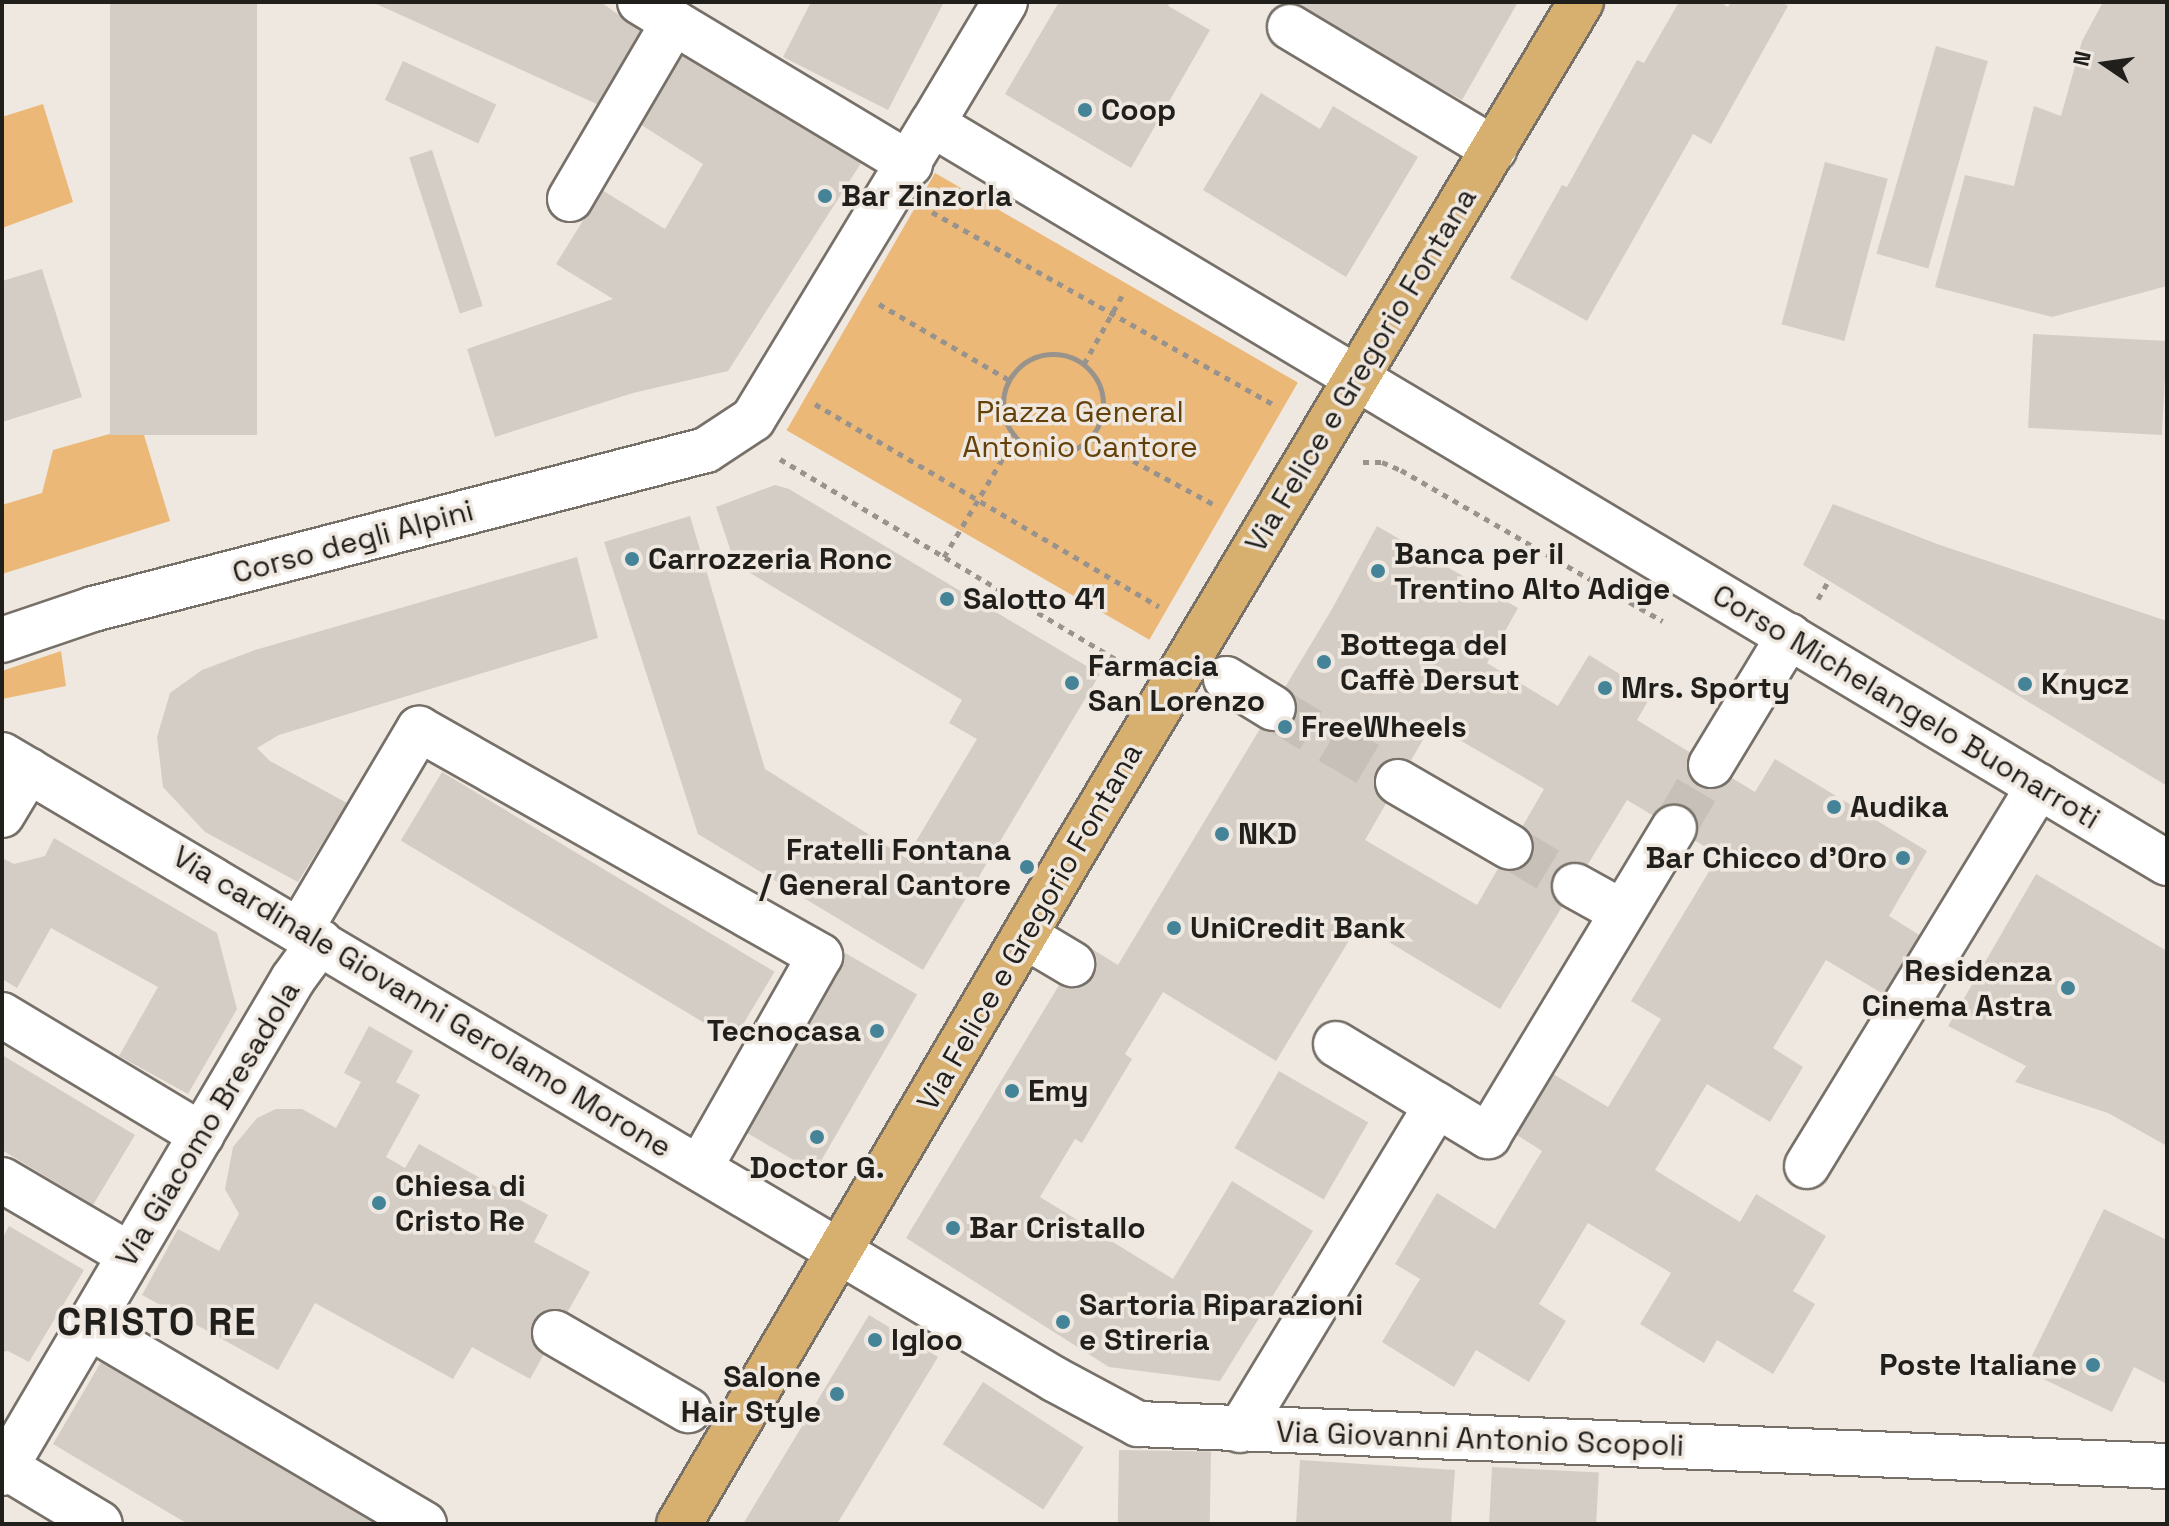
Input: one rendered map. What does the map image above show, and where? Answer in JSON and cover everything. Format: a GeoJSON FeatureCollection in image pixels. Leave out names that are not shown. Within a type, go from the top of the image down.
{"type":"FeatureCollection","features":[{"type":"Feature","properties":{"kind":"main road","name":"Via Felice e Gregorio Fontana"},"geometry":{"type":"LineString","coordinates":[[679,1524],[1581,2]]}},
{"type":"Feature","properties":{"kind":"street"},"geometry":{"type":"LineString","coordinates":[[570,199],[650,8],[910,164],[1005,2]]}},
{"type":"Feature","properties":{"kind":"street"},"geometry":{"type":"LineString","coordinates":[[1290,27],[1494,149]]}},
{"type":"Feature","properties":{"kind":"street"},"geometry":{"type":"LineString","coordinates":[[932,124],[1357,377]]}},
{"type":"Feature","properties":{"kind":"street","name":"Corso degli Alpini"},"geometry":{"type":"LineString","coordinates":[[2,640],[93,609],[706,450],[753,419],[910,164]]}},
{"type":"Feature","properties":{"kind":"street","name":"Corso Michelangelo Buonarroti"},"geometry":{"type":"LineString","coordinates":[[1357,377],[1802,620],[2039,786],[2167,863]]}},
{"type":"Feature","properties":{"kind":"street"},"geometry":{"type":"LineString","coordinates":[[1711,765],[1802,620]]}},
{"type":"Feature","properties":{"kind":"street"},"geometry":{"type":"LineString","coordinates":[[1226,679],[1273,708]]}},
{"type":"Feature","properties":{"kind":"street","name":"Via Giacomo Bresadola"},"geometry":{"type":"LineString","coordinates":[[3,1468],[293,979],[310,936],[419,729],[820,956],[700,1167]]}},
{"type":"Feature","properties":{"kind":"street"},"geometry":{"type":"LineString","coordinates":[[2,815],[16,762]]}},
{"type":"Feature","properties":{"kind":"street","name":"Via cardinale Giovanni Gerolamo Morone"},"geometry":{"type":"LineString","coordinates":[[16,762],[841,1250]]}},
{"type":"Feature","properties":{"kind":"street"},"geometry":{"type":"LineString","coordinates":[[1398,782],[1510,847]]}},
{"type":"Feature","properties":{"kind":"street"},"geometry":{"type":"LineString","coordinates":[[1807,1166],[2039,786]]}},
{"type":"Feature","properties":{"kind":"street"},"geometry":{"type":"LineString","coordinates":[[1336,1044],[1488,1136],[1674,828]]}},
{"type":"Feature","properties":{"kind":"street"},"geometry":{"type":"LineString","coordinates":[[1575,886],[1622,912]]}},
{"type":"Feature","properties":{"kind":"street"},"geometry":{"type":"LineString","coordinates":[[1025,936],[1072,964]]}},
{"type":"Feature","properties":{"kind":"street"},"geometry":{"type":"LineString","coordinates":[[2,1015],[202,1135]]}},
{"type":"Feature","properties":{"kind":"street"},"geometry":{"type":"LineString","coordinates":[[1240,1430],[1437,1105]]}},
{"type":"Feature","properties":{"kind":"street"},"geometry":{"type":"LineString","coordinates":[[2,1180],[130,1255]]}},
{"type":"Feature","properties":{"kind":"street","name":"Via Giovanni Antonio Scopoli"},"geometry":{"type":"LineString","coordinates":[[841,1250],[1056,1380],[1138,1424],[2167,1466]]}},
{"type":"Feature","properties":{"kind":"street"},"geometry":{"type":"LineString","coordinates":[[88,1326],[424,1524]]}},
{"type":"Feature","properties":{"kind":"street"},"geometry":{"type":"LineString","coordinates":[[555,1333],[688,1410]]}},
{"type":"Feature","properties":{"kind":"street"},"geometry":{"type":"LineString","coordinates":[[3,1468],[100,1524]]}},
{"type":"Feature","properties":{"kind":"path"},"geometry":{"type":"LineString","coordinates":[[928,210],[1276,406]]}},
{"type":"Feature","properties":{"kind":"path"},"geometry":{"type":"LineString","coordinates":[[1084,364],[1147,252]]}},
{"type":"Feature","properties":{"kind":"path"},"geometry":{"type":"LineString","coordinates":[[874,301],[1009,380]]}},
{"type":"Feature","properties":{"kind":"path"},"geometry":{"type":"LineString","coordinates":[[1043,355],[1064,355],[1084,364],[1097,379],[1103,399],[1101,420],[1091,438],[1067,453],[1039,453],[1015,438],[1005,420],[1003,400],[1009,380],[1023,364],[1043,355]]}},
{"type":"Feature","properties":{"kind":"path"},"geometry":{"type":"LineString","coordinates":[[815,404],[1159,607]]}},
{"type":"Feature","properties":{"kind":"path"},"geometry":{"type":"LineString","coordinates":[[944,557],[1015,438]]}},
{"type":"Feature","properties":{"kind":"path"},"geometry":{"type":"LineString","coordinates":[[1091,438],[1217,506]]}},
{"type":"Feature","properties":{"kind":"path"},"geometry":{"type":"LineString","coordinates":[[778,459],[1125,665]]}},
{"type":"Feature","properties":{"kind":"path"},"geometry":{"type":"LineString","coordinates":[[1352,464],[1382,462],[1401,470],[1675,629]]}},
{"type":"Feature","properties":{"kind":"path"},"geometry":{"type":"LineString","coordinates":[[1802,620],[1829,580]]}},
{"type":"Feature","properties":{"kind":"green space"},"geometry":{"type":"Polygon","coordinates":[[[43,104],[73,202],[2,228],[2,117],[43,104]]]}},
{"type":"Feature","properties":{"kind":"green space","name":"Piazza General Antonio Cantore"},"geometry":{"type":"Polygon","coordinates":[[[935,173],[1298,382],[1149,640],[786,430],[935,173]]]}},
{"type":"Feature","properties":{"kind":"green space"},"geometry":{"type":"Polygon","coordinates":[[[141,425],[170,521],[2,574],[2,505],[42,493],[53,450],[141,425]]]}},
{"type":"Feature","properties":{"kind":"green space"},"geometry":{"type":"Polygon","coordinates":[[[61,651],[66,686],[2,699],[2,671],[61,651]]]}},
{"type":"Feature","properties":{"kind":"building"},"geometry":{"type":"Polygon","coordinates":[[[110,2],[257,2],[257,435],[110,435],[110,2]]]}},
{"type":"Feature","properties":{"kind":"building"},"geometry":{"type":"Polygon","coordinates":[[[372,2],[601,2],[646,35],[610,110],[372,2]]]}},
{"type":"Feature","properties":{"kind":"building"},"geometry":{"type":"Polygon","coordinates":[[[811,2],[944,2],[888,110],[783,57],[811,2]]]}},
{"type":"Feature","properties":{"kind":"building"},"geometry":{"type":"Polygon","coordinates":[[[1059,2],[1170,2],[1168,6],[1210,30],[1131,168],[1005,94],[1059,2]]]}},
{"type":"Feature","properties":{"kind":"building"},"geometry":{"type":"Polygon","coordinates":[[[1286,2],[1518,2],[1462,100],[1286,2]]]}},
{"type":"Feature","properties":{"kind":"building"},"geometry":{"type":"Polygon","coordinates":[[[1679,2],[1720,2],[1728,7],[1731,2],[1782,2],[1788,6],[1711,144],[1693,134],[1587,321],[1510,278],[1562,185],[1567,187],[1637,60],[1644,63],[1679,2]]]}},
{"type":"Feature","properties":{"kind":"building"},"geometry":{"type":"Polygon","coordinates":[[[2103,2],[2167,2],[2167,286],[2052,317],[1935,287],[1965,175],[2014,186],[2034,106],[2061,116],[2082,41],[2103,2]]]}},
{"type":"Feature","properties":{"kind":"building"},"geometry":{"type":"Polygon","coordinates":[[[684,45],[863,160],[728,371],[633,393],[495,437],[467,349],[613,299],[556,264],[602,190],[665,229],[703,164],[635,121],[684,45]]]}},
{"type":"Feature","properties":{"kind":"building"},"geometry":{"type":"Polygon","coordinates":[[[1936,46],[1988,61],[1928,269],[1876,254],[1936,46]]]}},
{"type":"Feature","properties":{"kind":"building"},"geometry":{"type":"Polygon","coordinates":[[[403,61],[496,105],[478,144],[385,100],[403,61]]]}},
{"type":"Feature","properties":{"kind":"building"},"geometry":{"type":"Polygon","coordinates":[[[1261,93],[1320,129],[1333,106],[1418,157],[1346,277],[1203,190],[1261,93]]]}},
{"type":"Feature","properties":{"kind":"building"},"geometry":{"type":"Polygon","coordinates":[[[432,150],[483,306],[460,313],[409,157],[432,150]]]}},
{"type":"Feature","properties":{"kind":"building"},"geometry":{"type":"Polygon","coordinates":[[[1825,162],[1888,179],[1844,341],[1782,324],[1825,162]]]}},
{"type":"Feature","properties":{"kind":"building"},"geometry":{"type":"Polygon","coordinates":[[[42,269],[82,397],[2,422],[2,281],[42,269]]]}},
{"type":"Feature","properties":{"kind":"building"},"geometry":{"type":"Polygon","coordinates":[[[2033,334],[2167,341],[2162,435],[2028,428],[2033,334]]]}},
{"type":"Feature","properties":{"kind":"building"},"geometry":{"type":"Polygon","coordinates":[[[775,485],[789,489],[1100,674],[923,970],[698,834],[604,542],[690,516],[765,769],[906,858],[977,739],[949,723],[962,700],[735,564],[716,507],[775,485]]]}},
{"type":"Feature","properties":{"kind":"building"},"geometry":{"type":"Polygon","coordinates":[[[1833,504],[1940,545],[2167,621],[2167,786],[1803,565],[1833,504]]]}},
{"type":"Feature","properties":{"kind":"building"},"geometry":{"type":"Polygon","coordinates":[[[1377,526],[1518,608],[1487,663],[1558,706],[1589,655],[1652,694],[1637,720],[1755,792],[1775,759],[1927,851],[1889,916],[1921,936],[1885,995],[1826,960],[1773,1048],[1803,1067],[1770,1122],[1707,1084],[1655,1170],[1740,1222],[1756,1194],[1826,1236],[1793,1291],[1815,1304],[1773,1374],[1717,1340],[1704,1363],[1640,1324],[1671,1273],[1588,1223],[1539,1304],[1566,1321],[1529,1382],[1476,1350],[1454,1387],[1382,1342],[1420,1279],[1395,1264],[1437,1193],[1495,1229],[1542,1151],[1512,1132],[1548,1071],[1608,1107],[1661,1019],[1631,1001],[1719,855],[1627,800],[1500,1009],[1359,924],[1276,1061],[1163,992],[1125,1054],[1132,1059],[1082,1143],[1075,1139],[1040,1197],[1173,1279],[1232,1181],[1313,1231],[1220,1381],[1109,1367],[906,1238],[1084,944],[1118,965],[1332,609],[1377,526]],[[1432,724],[1365,840],[1477,905],[1544,789],[1432,724]]]}},
{"type":"Feature","properties":{"kind":"building"},"geometry":{"type":"Polygon","coordinates":[[[577,557],[598,638],[279,735],[257,748],[270,761],[347,803],[298,882],[205,832],[163,787],[157,737],[170,693],[202,670],[255,650],[577,557]]]}},
{"type":"Feature","properties":{"kind":"building"},"geometry":{"type":"Polygon","coordinates":[[[442,772],[775,972],[733,1040],[401,841],[442,772]]]}},
{"type":"Feature","properties":{"kind":"building"},"geometry":{"type":"Polygon","coordinates":[[[54,838],[217,933],[237,1009],[188,1094],[119,1056],[158,987],[51,928],[17,988],[2,979],[2,858],[14,864],[45,856],[54,838]]]}},
{"type":"Feature","properties":{"kind":"building","name":"Residenza Cinema Astra"},"geometry":{"type":"Polygon","coordinates":[[[2036,874],[2167,951],[2167,1146],[2108,1113],[2015,1082],[2026,1066],[1948,1026],[2036,874]]]}},
{"type":"Feature","properties":{"kind":"building"},"geometry":{"type":"Polygon","coordinates":[[[840,950],[917,994],[815,1172],[738,1128],[840,950]]]}},
{"type":"Feature","properties":{"kind":"building","name":"Chiesa di Cristo Re"},"geometry":{"type":"Polygon","coordinates":[[[369,1026],[413,1051],[396,1082],[420,1095],[386,1157],[405,1168],[419,1144],[548,1215],[534,1242],[590,1272],[530,1379],[472,1347],[453,1379],[315,1303],[278,1370],[142,1295],[178,1229],[219,1251],[239,1214],[225,1189],[233,1147],[257,1118],[276,1109],[302,1109],[336,1128],[361,1082],[344,1073],[369,1026]]]}},
{"type":"Feature","properties":{"kind":"building"},"geometry":{"type":"Polygon","coordinates":[[[2,1055],[135,1135],[93,1205],[2,1150],[2,1055]]]}},
{"type":"Feature","properties":{"kind":"building"},"geometry":{"type":"Polygon","coordinates":[[[1279,1071],[1368,1122],[1324,1200],[1234,1148],[1279,1071]]]}},
{"type":"Feature","properties":{"kind":"building"},"geometry":{"type":"Polygon","coordinates":[[[2104,1209],[2167,1240],[2167,1384],[2134,1367],[2112,1412],[2025,1370],[2104,1209]]]}},
{"type":"Feature","properties":{"kind":"building"},"geometry":{"type":"Polygon","coordinates":[[[9,1226],[84,1270],[29,1362],[8,1351],[2,1352],[2,1239],[9,1226]]]}},
{"type":"Feature","properties":{"kind":"building"},"geometry":{"type":"Polygon","coordinates":[[[869,1315],[938,1357],[837,1524],[743,1524],[869,1315]]]}},
{"type":"Feature","properties":{"kind":"building"},"geometry":{"type":"Polygon","coordinates":[[[101,1362],[375,1524],[188,1524],[132,1491],[53,1444],[101,1362]]]}},
{"type":"Feature","properties":{"kind":"building"},"geometry":{"type":"Polygon","coordinates":[[[983,1382],[1084,1447],[1043,1509],[943,1444],[983,1382]]]}},
{"type":"Feature","properties":{"kind":"building"},"geometry":{"type":"Polygon","coordinates":[[[1119,1450],[1211,1452],[1210,1524],[1118,1524],[1119,1450]]]}},
{"type":"Feature","properties":{"kind":"building"},"geometry":{"type":"Polygon","coordinates":[[[1300,1460],[1455,1470],[1451,1524],[1296,1524],[1300,1460]]]}},
{"type":"Feature","properties":{"kind":"building"},"geometry":{"type":"Polygon","coordinates":[[[1492,1467],[1599,1473],[1596,1524],[1489,1524],[1492,1467]]]}},
{"type":"Feature","properties":{"kind":"tunnel"},"geometry":{"type":"LineString","coordinates":[[1273,708],[1398,782]]}},
{"type":"Feature","properties":{"kind":"tunnel"},"geometry":{"type":"LineString","coordinates":[[1674,828],[1711,765]]}},
{"type":"Feature","properties":{"kind":"tunnel"},"geometry":{"type":"LineString","coordinates":[[1510,847],[1575,886]]}},
{"type":"Feature","properties":{"kind":"place","name":"Coop"},"geometry":{"type":"Point","coordinates":[1085,110]}},
{"type":"Feature","properties":{"kind":"place","name":"Bar Zinzorla"},"geometry":{"type":"Point","coordinates":[825,196]}},
{"type":"Feature","properties":{"kind":"place","name":"Carrozzeria Ronc"},"geometry":{"type":"Point","coordinates":[632,559]}},
{"type":"Feature","properties":{"kind":"place","name":"Banca per il Trentino Alto Adige"},"geometry":{"type":"Point","coordinates":[1378,571]}},
{"type":"Feature","properties":{"kind":"place","name":"Salotto 41"},"geometry":{"type":"Point","coordinates":[947,599]}},
{"type":"Feature","properties":{"kind":"place","name":"Bottega del Caffè Dersut"},"geometry":{"type":"Point","coordinates":[1324,662]}},
{"type":"Feature","properties":{"kind":"place","name":"Farmacia San Lorenzo"},"geometry":{"type":"Point","coordinates":[1072,683]}},
{"type":"Feature","properties":{"kind":"place","name":"Knycz"},"geometry":{"type":"Point","coordinates":[2025,684]}},
{"type":"Feature","properties":{"kind":"place","name":"Mrs. Sporty"},"geometry":{"type":"Point","coordinates":[1605,688]}},
{"type":"Feature","properties":{"kind":"place","name":"FreeWheels"},"geometry":{"type":"Point","coordinates":[1285,727]}},
{"type":"Feature","properties":{"kind":"place","name":"Audika"},"geometry":{"type":"Point","coordinates":[1834,807]}},
{"type":"Feature","properties":{"kind":"place","name":"NKD"},"geometry":{"type":"Point","coordinates":[1222,834]}},
{"type":"Feature","properties":{"kind":"place","name":"Bar Chicco d'Oro"},"geometry":{"type":"Point","coordinates":[1903,858]}},
{"type":"Feature","properties":{"kind":"place","name":"Fratelli Fontana / General Cantore"},"geometry":{"type":"Point","coordinates":[1027,867]}},
{"type":"Feature","properties":{"kind":"place","name":"UniCredit Bank"},"geometry":{"type":"Point","coordinates":[1174,928]}},
{"type":"Feature","properties":{"kind":"place","name":"Residenza Cinema Astra"},"geometry":{"type":"Point","coordinates":[2068,988]}},
{"type":"Feature","properties":{"kind":"place","name":"Tecnocasa"},"geometry":{"type":"Point","coordinates":[877,1031]}},
{"type":"Feature","properties":{"kind":"place","name":"Emy"},"geometry":{"type":"Point","coordinates":[1012,1091]}},
{"type":"Feature","properties":{"kind":"place","name":"Doctor G."},"geometry":{"type":"Point","coordinates":[817,1137]}},
{"type":"Feature","properties":{"kind":"place","name":"Chiesa di Cristo Re"},"geometry":{"type":"Point","coordinates":[379,1203]}},
{"type":"Feature","properties":{"kind":"place","name":"Bar Cristallo"},"geometry":{"type":"Point","coordinates":[953,1228]}},
{"type":"Feature","properties":{"kind":"place","name":"Sartoria Riparazioni e Stireria"},"geometry":{"type":"Point","coordinates":[1063,1322]}},
{"type":"Feature","properties":{"kind":"place","name":"Igloo"},"geometry":{"type":"Point","coordinates":[875,1340]}},
{"type":"Feature","properties":{"kind":"place","name":"Poste Italiane"},"geometry":{"type":"Point","coordinates":[2093,1365]}},
{"type":"Feature","properties":{"kind":"place","name":"Salone Hair Style"},"geometry":{"type":"Point","coordinates":[837,1394]}},
{"type":"Feature","properties":{"kind":"district","name":"CRISTO RE"},"geometry":{"type":"Point","coordinates":[157,1323]}}]}
